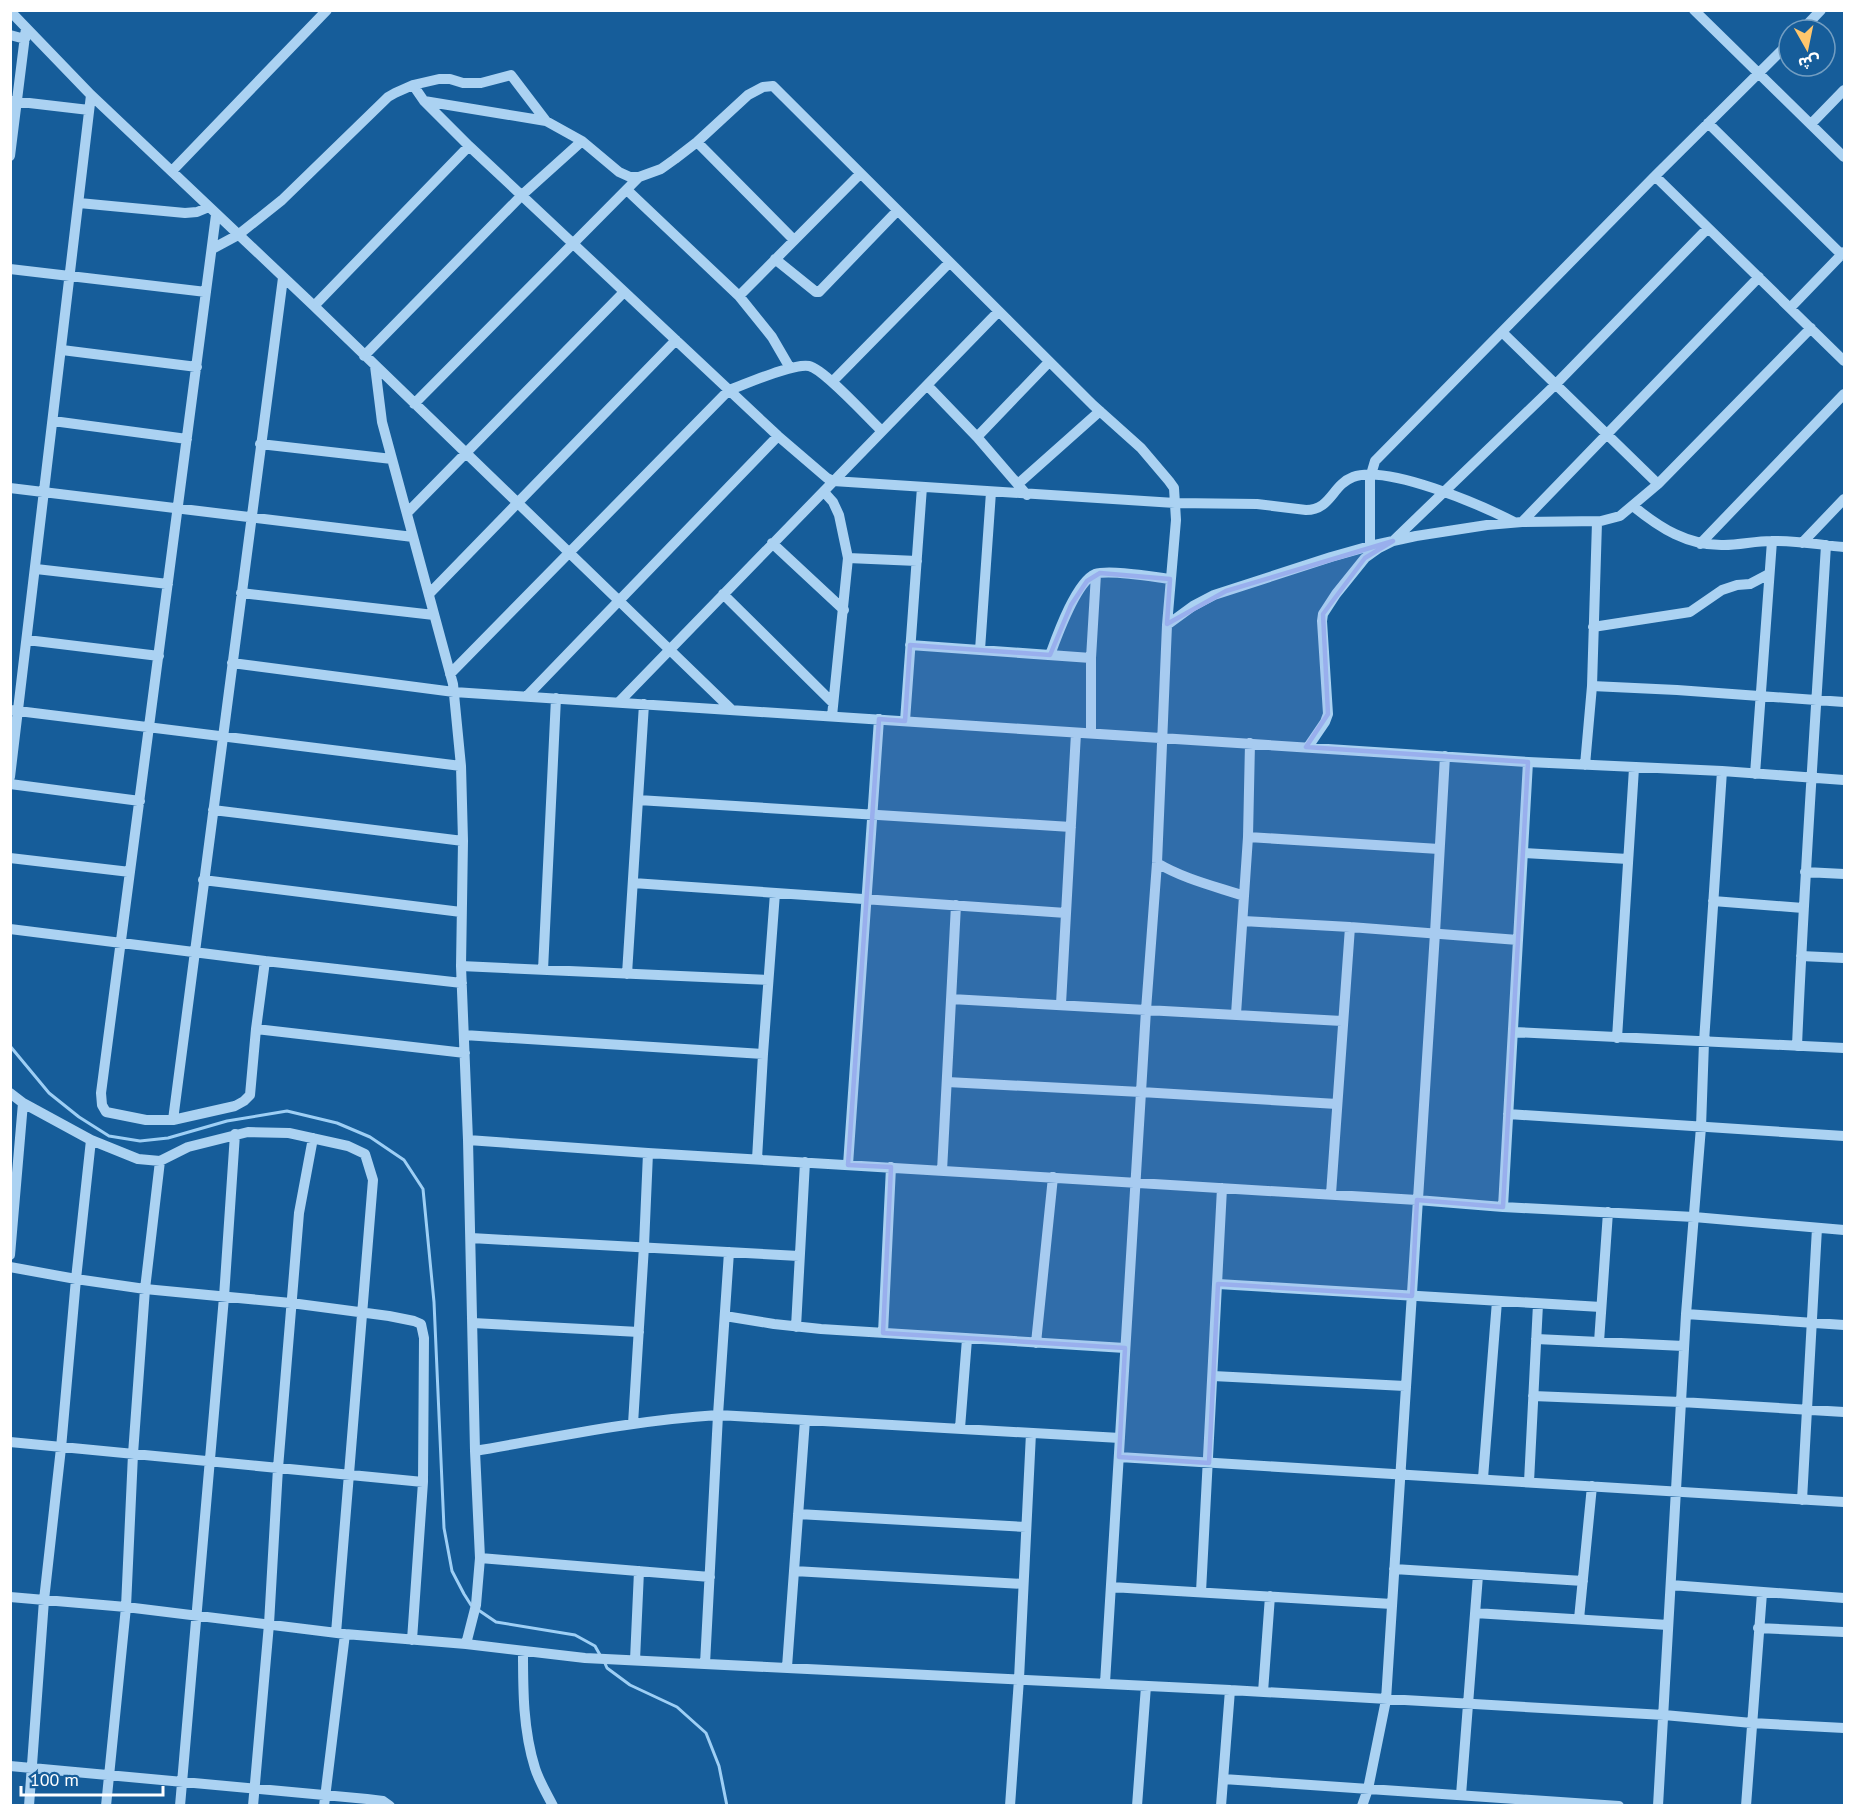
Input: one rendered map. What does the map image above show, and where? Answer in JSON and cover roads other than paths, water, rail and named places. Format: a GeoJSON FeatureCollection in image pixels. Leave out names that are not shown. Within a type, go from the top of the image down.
{"type":"FeatureCollection","features":[{"type":"Feature","properties":{"kind":"street"},"geometry":{"type":"LineString","coordinates":[[172,171],[327,10]]}},
{"type":"Feature","properties":{"kind":"street"},"geometry":{"type":"LineString","coordinates":[[1694,10],[1845,157]]}},
{"type":"Feature","properties":{"kind":"street"},"geometry":{"type":"LineString","coordinates":[[10,11],[25,34],[314,306],[732,710]]}},
{"type":"Feature","properties":{"kind":"street"},"geometry":{"type":"LineString","coordinates":[[10,35],[25,34]]}},
{"type":"Feature","properties":{"kind":"street"},"geometry":{"type":"LineString","coordinates":[[10,156],[14,101],[25,34]]}},
{"type":"Feature","properties":{"kind":"street"},"geometry":{"type":"LineString","coordinates":[[1370,546],[1371,474],[1373,464],[1379,456],[1777,55]]}},
{"type":"Feature","properties":{"kind":"street"},"geometry":{"type":"LineString","coordinates":[[212,249],[238,235],[282,200],[388,97],[413,85],[439,79],[450,79],[462,83],[481,83],[511,75],[546,121]]}},
{"type":"Feature","properties":{"kind":"street"},"geometry":{"type":"LineString","coordinates":[[413,85],[424,101],[468,146],[778,436],[833,482],[1174,503],[1257,504],[1312,510],[1323,506],[1341,484],[1349,479],[1371,474],[1394,477],[1443,492],[1518,522]]}},
{"type":"Feature","properties":{"kind":"street"},"geometry":{"type":"LineString","coordinates":[[424,101],[546,121],[582,141],[618,172],[630,177],[639,177],[662,169],[697,142],[748,95],[763,87],[773,86],[1049,362],[1141,448],[1173,487],[1176,526],[1167,625],[1157,863],[1105,1683]]}},
{"type":"Feature","properties":{"kind":"street"},"geometry":{"type":"LineString","coordinates":[[1811,124],[1845,90]]}},
{"type":"Feature","properties":{"kind":"street"},"geometry":{"type":"LineString","coordinates":[[10,777],[14,711],[27,640],[36,569],[91,95]]}},
{"type":"Feature","properties":{"kind":"street"},"geometry":{"type":"LineString","coordinates":[[14,101],[89,110]]}},
{"type":"Feature","properties":{"kind":"street"},"geometry":{"type":"LineString","coordinates":[[1708,123],[1843,253],[1790,308]]}},
{"type":"Feature","properties":{"kind":"street"},"geometry":{"type":"LineString","coordinates":[[364,356],[522,195],[582,141]]}},
{"type":"Feature","properties":{"kind":"street"},"geometry":{"type":"LineString","coordinates":[[697,142],[794,240]]}},
{"type":"Feature","properties":{"kind":"street"},"geometry":{"type":"LineString","coordinates":[[314,306],[468,146]]}},
{"type":"Feature","properties":{"kind":"street"},"geometry":{"type":"LineString","coordinates":[[739,296],[860,174]]}},
{"type":"Feature","properties":{"kind":"street"},"geometry":{"type":"LineString","coordinates":[[1655,176],[1845,361]]}},
{"type":"Feature","properties":{"kind":"street"},"geometry":{"type":"LineString","coordinates":[[414,404],[639,177]]}},
{"type":"Feature","properties":{"kind":"street"},"geometry":{"type":"LineString","coordinates":[[627,190],[739,296],[772,337],[790,368]]}},
{"type":"Feature","properties":{"kind":"street"},"geometry":{"type":"LineString","coordinates":[[79,203],[185,213],[213,211]]}},
{"type":"Feature","properties":{"kind":"street"},"geometry":{"type":"LineString","coordinates":[[213,211],[212,249],[101,1093],[102,1105],[106,1112],[146,1120],[173,1120],[235,1106],[244,1101],[250,1095],[256,1029],[266,961]]}},
{"type":"Feature","properties":{"kind":"street"},"geometry":{"type":"LineString","coordinates":[[775,259],[816,292],[819,292],[897,211]]}},
{"type":"Feature","properties":{"kind":"street"},"geometry":{"type":"LineString","coordinates":[[1308,747],[1328,714],[1322,621],[1323,614],[1341,588],[1365,558],[1394,541],[1555,385],[1708,228]]}},
{"type":"Feature","properties":{"kind":"street"},"geometry":{"type":"LineString","coordinates":[[832,382],[949,263]]}},
{"type":"Feature","properties":{"kind":"street"},"geometry":{"type":"LineString","coordinates":[[10,269],[206,292]]}},
{"type":"Feature","properties":{"kind":"street"},"geometry":{"type":"LineString","coordinates":[[1518,522],[1608,434],[1759,277]]}},
{"type":"Feature","properties":{"kind":"street"},"geometry":{"type":"LineString","coordinates":[[173,1120],[283,278]]}},
{"type":"Feature","properties":{"kind":"street"},"geometry":{"type":"LineString","coordinates":[[407,513],[624,292]]}},
{"type":"Feature","properties":{"kind":"street"},"geometry":{"type":"LineString","coordinates":[[618,702],[999,312]]}},
{"type":"Feature","properties":{"kind":"street"},"geometry":{"type":"LineString","coordinates":[[1167,625],[1193,606],[1214,595],[1370,546],[1518,522],[1597,522],[1620,516],[1658,484],[1811,328]]}},
{"type":"Feature","properties":{"kind":"street"},"geometry":{"type":"LineString","coordinates":[[1502,332],[1658,484]]}},
{"type":"Feature","properties":{"kind":"street"},"geometry":{"type":"LineString","coordinates":[[429,594],[676,340]]}},
{"type":"Feature","properties":{"kind":"street"},"geometry":{"type":"LineString","coordinates":[[62,350],[197,367]]}},
{"type":"Feature","properties":{"kind":"street"},"geometry":{"type":"LineString","coordinates":[[977,437],[1049,362]]}},
{"type":"Feature","properties":{"kind":"street"},"geometry":{"type":"LineString","coordinates":[[375,366],[382,422],[454,692],[461,766],[463,841],[461,966],[480,1558],[476,1605],[466,1644]]}},
{"type":"Feature","properties":{"kind":"street"},"geometry":{"type":"LineString","coordinates":[[450,674],[729,390],[790,368],[813,367],[832,382],[882,431]]}},
{"type":"Feature","properties":{"kind":"street"},"geometry":{"type":"LineString","coordinates":[[927,385],[977,437],[1027,495]]}},
{"type":"Feature","properties":{"kind":"street"},"geometry":{"type":"LineString","coordinates":[[1700,544],[1845,394]]}},
{"type":"Feature","properties":{"kind":"street"},"geometry":{"type":"LineString","coordinates":[[1018,484],[1100,411]]}},
{"type":"Feature","properties":{"kind":"street"},"geometry":{"type":"LineString","coordinates":[[53,421],[187,438]]}},
{"type":"Feature","properties":{"kind":"street"},"geometry":{"type":"LineString","coordinates":[[527,696],[778,436]]}},
{"type":"Feature","properties":{"kind":"street"},"geometry":{"type":"LineString","coordinates":[[260,444],[392,459]]}},
{"type":"Feature","properties":{"kind":"street"},"geometry":{"type":"LineString","coordinates":[[904,721],[922,487]]}},
{"type":"Feature","properties":{"kind":"street"},"geometry":{"type":"LineString","coordinates":[[10,488],[413,537]]}},
{"type":"Feature","properties":{"kind":"street"},"geometry":{"type":"LineString","coordinates":[[824,492],[833,502],[839,515],[848,558],[832,716]]}},
{"type":"Feature","properties":{"kind":"street"},"geometry":{"type":"LineString","coordinates":[[980,650],[991,492]]}},
{"type":"Feature","properties":{"kind":"street"},"geometry":{"type":"LineString","coordinates":[[1802,543],[1845,499]]}},
{"type":"Feature","properties":{"kind":"street"},"geometry":{"type":"LineString","coordinates":[[1633,506],[1665,529],[1700,544],[1724,545],[1772,541],[1845,547]]}},
{"type":"Feature","properties":{"kind":"street"},"geometry":{"type":"LineString","coordinates":[[1585,765],[1592,686],[1597,522]]}},
{"type":"Feature","properties":{"kind":"street"},"geometry":{"type":"LineString","coordinates":[[1755,774],[1772,541]]}},
{"type":"Feature","properties":{"kind":"street"},"geometry":{"type":"LineString","coordinates":[[772,543],[844,609]]}},
{"type":"Feature","properties":{"kind":"street"},"geometry":{"type":"LineString","coordinates":[[1797,1046],[1805,872],[1813,778],[1826,545]]}},
{"type":"Feature","properties":{"kind":"street"},"geometry":{"type":"LineString","coordinates":[[848,558],[916,561]]}},
{"type":"Feature","properties":{"kind":"street"},"geometry":{"type":"LineString","coordinates":[[36,569],[168,584]]}},
{"type":"Feature","properties":{"kind":"street"},"geometry":{"type":"LineString","coordinates":[[1050,655],[1071,605],[1087,581],[1096,574],[1111,573],[1170,579]]}},
{"type":"Feature","properties":{"kind":"street"},"geometry":{"type":"LineString","coordinates":[[1091,733],[1091,658],[1096,574]]}},
{"type":"Feature","properties":{"kind":"street"},"geometry":{"type":"LineString","coordinates":[[1593,627],[1690,612],[1722,590],[1750,584],[1769,574]]}},
{"type":"Feature","properties":{"kind":"street"},"geometry":{"type":"LineString","coordinates":[[241,593],[434,615]]}},
{"type":"Feature","properties":{"kind":"street"},"geometry":{"type":"LineString","coordinates":[[723,594],[833,703]]}},
{"type":"Feature","properties":{"kind":"street"},"geometry":{"type":"LineString","coordinates":[[27,640],[159,656]]}},
{"type":"Feature","properties":{"kind":"street"},"geometry":{"type":"LineString","coordinates":[[910,645],[1091,658]]}},
{"type":"Feature","properties":{"kind":"street"},"geometry":{"type":"LineString","coordinates":[[232,663],[454,692],[1528,762],[1722,771],[1845,780]]}},
{"type":"Feature","properties":{"kind":"street"},"geometry":{"type":"LineString","coordinates":[[1592,686],[1845,702]]}},
{"type":"Feature","properties":{"kind":"street"},"geometry":{"type":"LineString","coordinates":[[543,970],[556,698]]}},
{"type":"Feature","properties":{"kind":"street"},"geometry":{"type":"LineString","coordinates":[[627,974],[644,704]]}},
{"type":"Feature","properties":{"kind":"street"},"geometry":{"type":"LineString","coordinates":[[14,711],[461,766]]}},
{"type":"Feature","properties":{"kind":"street"},"geometry":{"type":"LineString","coordinates":[[848,1165],[879,719]]}},
{"type":"Feature","properties":{"kind":"street"},"geometry":{"type":"LineString","coordinates":[[1061,1004],[1076,733]]}},
{"type":"Feature","properties":{"kind":"street"},"geometry":{"type":"LineString","coordinates":[[1236,1014],[1244,921],[1251,744]]}},
{"type":"Feature","properties":{"kind":"street"},"geometry":{"type":"LineString","coordinates":[[1362,1806],[1368,1789],[1386,1700],[1436,933],[1445,756]]}},
{"type":"Feature","properties":{"kind":"street"},"geometry":{"type":"LineString","coordinates":[[1503,1207],[1528,762]]}},
{"type":"Feature","properties":{"kind":"street"},"geometry":{"type":"LineString","coordinates":[[1617,1038],[1634,768]]}},
{"type":"Feature","properties":{"kind":"street"},"geometry":{"type":"LineString","coordinates":[[1658,1806],[1684,1346],[1701,1127],[1704,1042],[1722,771]]}},
{"type":"Feature","properties":{"kind":"street"},"geometry":{"type":"LineString","coordinates":[[10,784],[140,801]]}},
{"type":"Feature","properties":{"kind":"street"},"geometry":{"type":"LineString","coordinates":[[638,800],[1071,827]]}},
{"type":"Feature","properties":{"kind":"street"},"geometry":{"type":"LineString","coordinates":[[213,810],[463,841]]}},
{"type":"Feature","properties":{"kind":"street"},"geometry":{"type":"LineString","coordinates":[[1248,837],[1439,849]]}},
{"type":"Feature","properties":{"kind":"street"},"geometry":{"type":"LineString","coordinates":[[1523,853],[1628,859]]}},
{"type":"Feature","properties":{"kind":"street"},"geometry":{"type":"LineString","coordinates":[[10,858],[130,872]]}},
{"type":"Feature","properties":{"kind":"street"},"geometry":{"type":"LineString","coordinates":[[1157,863],[1197,882],[1244,896]]}},
{"type":"Feature","properties":{"kind":"street"},"geometry":{"type":"LineString","coordinates":[[1805,872],[1845,874]]}},
{"type":"Feature","properties":{"kind":"street"},"geometry":{"type":"LineString","coordinates":[[203,880],[461,912]]}},
{"type":"Feature","properties":{"kind":"street"},"geometry":{"type":"LineString","coordinates":[[633,883],[1066,913]]}},
{"type":"Feature","properties":{"kind":"street"},"geometry":{"type":"LineString","coordinates":[[757,1159],[762,1054],[775,893]]}},
{"type":"Feature","properties":{"kind":"street"},"geometry":{"type":"LineString","coordinates":[[1713,901],[1803,908]]}},
{"type":"Feature","properties":{"kind":"street"},"geometry":{"type":"LineString","coordinates":[[942,1171],[956,905]]}},
{"type":"Feature","properties":{"kind":"street"},"geometry":{"type":"LineString","coordinates":[[1244,921],[1518,940]]}},
{"type":"Feature","properties":{"kind":"street"},"geometry":{"type":"LineString","coordinates":[[1331,1194],[1350,927]]}},
{"type":"Feature","properties":{"kind":"street"},"geometry":{"type":"LineString","coordinates":[[10,929],[462,983]]}},
{"type":"Feature","properties":{"kind":"street"},"geometry":{"type":"LineString","coordinates":[[1801,956],[1845,958]]}},
{"type":"Feature","properties":{"kind":"street"},"geometry":{"type":"LineString","coordinates":[[461,966],[768,980]]}},
{"type":"Feature","properties":{"kind":"street"},"geometry":{"type":"LineString","coordinates":[[951,999],[1342,1021]]}},
{"type":"Feature","properties":{"kind":"street"},"geometry":{"type":"LineString","coordinates":[[256,1029],[465,1053]]}},
{"type":"Feature","properties":{"kind":"street"},"geometry":{"type":"LineString","coordinates":[[1513,1032],[1845,1048]]}},
{"type":"Feature","properties":{"kind":"street"},"geometry":{"type":"LineString","coordinates":[[464,1035],[762,1054]]}},
{"type":"Feature","properties":{"kind":"street"},"geometry":{"type":"LineString","coordinates":[[947,1082],[1337,1104]]}},
{"type":"Feature","properties":{"kind":"street"},"geometry":{"type":"LineString","coordinates":[[10,1093],[23,1103],[91,1140],[138,1159],[160,1161],[188,1147],[248,1132],[289,1133],[348,1146],[364,1154],[373,1180],[368,1258],[361,1313],[340,1633],[324,1800]]}},
{"type":"Feature","properties":{"kind":"street"},"geometry":{"type":"LineString","coordinates":[[10,1255],[23,1103]]}},
{"type":"Feature","properties":{"kind":"street"},"geometry":{"type":"LineString","coordinates":[[1508,1114],[1845,1136]]}},
{"type":"Feature","properties":{"kind":"street"},"geometry":{"type":"LineString","coordinates":[[180,1806],[224,1297],[235,1134]]}},
{"type":"Feature","properties":{"kind":"street"},"geometry":{"type":"LineString","coordinates":[[253,1806],[269,1624],[278,1468],[299,1213],[314,1138]]}},
{"type":"Feature","properties":{"kind":"street"},"geometry":{"type":"LineString","coordinates":[[28,1806],[44,1600],[91,1140]]}},
{"type":"Feature","properties":{"kind":"street"},"geometry":{"type":"LineString","coordinates":[[468,1140],[1331,1194],[1503,1207],[1694,1217],[1845,1230]]}},
{"type":"Feature","properties":{"kind":"street"},"geometry":{"type":"LineString","coordinates":[[633,1424],[645,1246],[648,1153]]}},
{"type":"Feature","properties":{"kind":"street"},"geometry":{"type":"LineString","coordinates":[[106,1806],[126,1607],[145,1288],[160,1161]]}},
{"type":"Feature","properties":{"kind":"street"},"geometry":{"type":"LineString","coordinates":[[796,1327],[805,1162]]}},
{"type":"Feature","properties":{"kind":"street"},"geometry":{"type":"LineString","coordinates":[[883,1333],[891,1167]]}},
{"type":"Feature","properties":{"kind":"street"},"geometry":{"type":"LineString","coordinates":[[1036,1343],[1053,1177]]}},
{"type":"Feature","properties":{"kind":"street"},"geometry":{"type":"LineString","coordinates":[[1201,1592],[1222,1188]]}},
{"type":"Feature","properties":{"kind":"street"},"geometry":{"type":"LineString","coordinates":[[1599,1342],[1608,1212]]}},
{"type":"Feature","properties":{"kind":"street"},"geometry":{"type":"LineString","coordinates":[[1802,1500],[1817,1228]]}},
{"type":"Feature","properties":{"kind":"street"},"geometry":{"type":"LineString","coordinates":[[471,1238],[799,1256]]}},
{"type":"Feature","properties":{"kind":"street"},"geometry":{"type":"LineString","coordinates":[[705,1664],[729,1252]]}},
{"type":"Feature","properties":{"kind":"street"},"geometry":{"type":"LineString","coordinates":[[10,1268],[145,1288],[361,1313],[421,1324],[423,1329],[423,1482],[412,1640]]}},
{"type":"Feature","properties":{"kind":"street"},"geometry":{"type":"LineString","coordinates":[[1218,1284],[1601,1307]]}},
{"type":"Feature","properties":{"kind":"street"},"geometry":{"type":"LineString","coordinates":[[1483,1478],[1497,1301]]}},
{"type":"Feature","properties":{"kind":"street"},"geometry":{"type":"LineString","coordinates":[[1529,1482],[1538,1304]]}},
{"type":"Feature","properties":{"kind":"street"},"geometry":{"type":"LineString","coordinates":[[1686,1314],[1845,1325]]}},
{"type":"Feature","properties":{"kind":"street"},"geometry":{"type":"LineString","coordinates":[[725,1316],[796,1327],[1125,1348]]}},
{"type":"Feature","properties":{"kind":"street"},"geometry":{"type":"LineString","coordinates":[[473,1323],[639,1332]]}},
{"type":"Feature","properties":{"kind":"street"},"geometry":{"type":"LineString","coordinates":[[960,1428],[967,1339]]}},
{"type":"Feature","properties":{"kind":"street"},"geometry":{"type":"LineString","coordinates":[[1536,1339],[1684,1346]]}},
{"type":"Feature","properties":{"kind":"street"},"geometry":{"type":"LineString","coordinates":[[1213,1376],[1406,1386]]}},
{"type":"Feature","properties":{"kind":"street"},"geometry":{"type":"LineString","coordinates":[[1533,1396],[1845,1412]]}},
{"type":"Feature","properties":{"kind":"street"},"geometry":{"type":"LineString","coordinates":[[475,1451],[633,1424],[718,1415],[1120,1438]]}},
{"type":"Feature","properties":{"kind":"street"},"geometry":{"type":"LineString","coordinates":[[787,1667],[805,1420]]}},
{"type":"Feature","properties":{"kind":"street"},"geometry":{"type":"LineString","coordinates":[[1011,1806],[1031,1433]]}},
{"type":"Feature","properties":{"kind":"street"},"geometry":{"type":"LineString","coordinates":[[10,1442],[423,1482]]}},
{"type":"Feature","properties":{"kind":"street"},"geometry":{"type":"LineString","coordinates":[[1119,1457],[1845,1502]]}},
{"type":"Feature","properties":{"kind":"street"},"geometry":{"type":"LineString","coordinates":[[1579,1619],[1592,1486]]}},
{"type":"Feature","properties":{"kind":"street"},"geometry":{"type":"LineString","coordinates":[[798,1514],[1026,1527]]}},
{"type":"Feature","properties":{"kind":"street"},"geometry":{"type":"LineString","coordinates":[[480,1558],[710,1577]]}},
{"type":"Feature","properties":{"kind":"street"},"geometry":{"type":"LineString","coordinates":[[1394,1569],[1583,1581]]}},
{"type":"Feature","properties":{"kind":"street"},"geometry":{"type":"LineString","coordinates":[[794,1571],[1023,1584]]}},
{"type":"Feature","properties":{"kind":"street"},"geometry":{"type":"LineString","coordinates":[[632,1660],[639,1572]]}},
{"type":"Feature","properties":{"kind":"street"},"geometry":{"type":"LineString","coordinates":[[1461,1795],[1478,1575]]}},
{"type":"Feature","properties":{"kind":"street"},"geometry":{"type":"LineString","coordinates":[[1671,1585],[1845,1598]]}},
{"type":"Feature","properties":{"kind":"street"},"geometry":{"type":"LineString","coordinates":[[1111,1587],[1392,1604]]}},
{"type":"Feature","properties":{"kind":"street"},"geometry":{"type":"LineString","coordinates":[[1746,1806],[1762,1593]]}},
{"type":"Feature","properties":{"kind":"street"},"geometry":{"type":"LineString","coordinates":[[1263,1692],[1270,1596]]}},
{"type":"Feature","properties":{"kind":"street"},"geometry":{"type":"LineString","coordinates":[[10,1597],[126,1607],[340,1633],[466,1644],[585,1658],[1105,1683],[1664,1715],[1845,1728]]}},
{"type":"Feature","properties":{"kind":"street"},"geometry":{"type":"LineString","coordinates":[[1475,1613],[1668,1625]]}},
{"type":"Feature","properties":{"kind":"street"},"geometry":{"type":"LineString","coordinates":[[1758,1628],[1845,1632]]}},
{"type":"Feature","properties":{"kind":"street"},"geometry":{"type":"LineString","coordinates":[[522,1651],[524,1710],[528,1742],[535,1769],[553,1806]]}},
{"type":"Feature","properties":{"kind":"street"},"geometry":{"type":"LineString","coordinates":[[1137,1806],[1146,1686]]}},
{"type":"Feature","properties":{"kind":"street"},"geometry":{"type":"LineString","coordinates":[[1221,1806],[1230,1690]]}},
{"type":"Feature","properties":{"kind":"street"},"geometry":{"type":"LineString","coordinates":[[10,1766],[255,1788],[324,1800],[383,1801],[390,1806]]}},
{"type":"Feature","properties":{"kind":"street"},"geometry":{"type":"LineString","coordinates":[[1223,1779],[1619,1806]]}},
{"type":"Feature","properties":{"kind":"waterway"},"geometry":{"type":"LineString","coordinates":[[10,1046],[49,1093],[79,1117],[109,1136],[140,1141],[168,1138],[227,1121],[287,1111],[337,1123],[370,1137],[404,1160],[423,1189],[434,1302],[444,1528],[452,1571],[471,1605],[496,1622],[575,1635],[595,1646],[600,1655]]}},
{"type":"Feature","properties":{"kind":"waterway"},"geometry":{"type":"LineString","coordinates":[[604,1661],[607,1668],[630,1685],[677,1707],[706,1733],[719,1766],[727,1806]]}}]}
